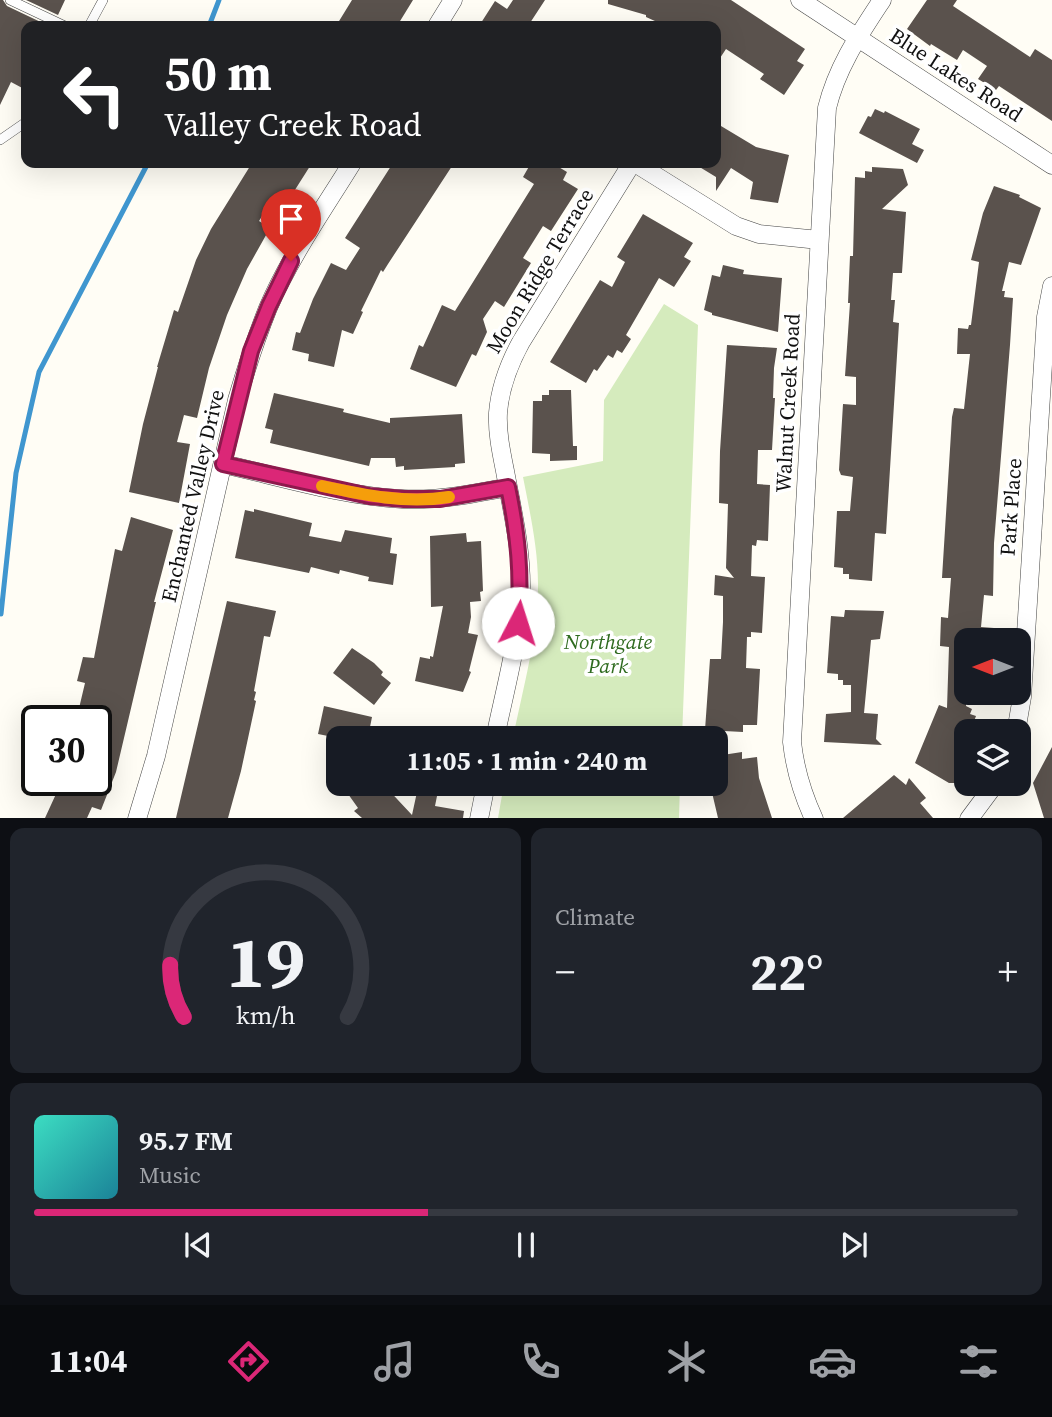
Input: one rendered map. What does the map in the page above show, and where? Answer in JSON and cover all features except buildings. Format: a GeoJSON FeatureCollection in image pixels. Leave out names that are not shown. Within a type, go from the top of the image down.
{"type":"FeatureCollection","features":[{"type":"Feature","properties":{"kind":"street"},"geometry":{"type":"LineString","coordinates":[[440,21],[453,0]]}},
{"type":"Feature","properties":{"kind":"street","name":"Blue Lakes Road"},"geometry":{"type":"LineString","coordinates":[[800,0],[1052,165]]}},
{"type":"Feature","properties":{"kind":"street","name":"Walnut Creek Road"},"geometry":{"type":"LineString","coordinates":[[814,818],[804,798],[792,742],[827,108],[833,84],[857,38],[882,0]]}},
{"type":"Feature","properties":{"kind":"street","name":"Enchanted Valley Drive"},"geometry":{"type":"LineString","coordinates":[[137,818],[156,756],[251,351],[291,261],[349,168]]}},
{"type":"Feature","properties":{"kind":"street","name":"Moon Ridge Terrace"},"geometry":{"type":"LineString","coordinates":[[497,726],[518,623],[521,587],[520,553],[499,439],[498,413],[502,386],[511,360],[630,168]]}},
{"type":"Feature","properties":{"kind":"street","name":"Moon Ridge Terrace"},"geometry":{"type":"LineString","coordinates":[[641,168],[736,226],[759,234],[819,240]]}},
{"type":"Feature","properties":{"kind":"street","name":"Park Place"},"geometry":{"type":"LineString","coordinates":[[1018,719],[1022,697],[1046,317],[1052,286]]}},
{"type":"Feature","properties":{"kind":"street"},"geometry":{"type":"LineString","coordinates":[[223,464],[369,496],[404,499],[440,499],[508,487]]}},
{"type":"Feature","properties":{"kind":"street"},"geometry":{"type":"LineString","coordinates":[[479,818],[483,796]]}},
{"type":"Feature","properties":{"kind":"street"},"geometry":{"type":"LineString","coordinates":[[969,818],[986,796]]}},
{"type":"Feature","properties":{"kind":"lane"},"geometry":{"type":"LineString","coordinates":[[10,0],[54,21]]}},
{"type":"Feature","properties":{"kind":"lane"},"geometry":{"type":"LineString","coordinates":[[92,21],[103,0]]}},
{"type":"Feature","properties":{"kind":"lane"},"geometry":{"type":"LineString","coordinates":[[0,140],[21,125]]}},
{"type":"Feature","properties":{"kind":"green space","name":"Northgate Park"},"geometry":{"type":"Polygon","coordinates":[[[664,304],[698,325],[682,726],[516,726],[536,623],[538,584],[537,557],[523,477],[603,461],[604,400],[664,304]]]}},
{"type":"Feature","properties":{"kind":"green space"},"geometry":{"type":"Polygon","coordinates":[[[502,796],[680,796],[679,818],[498,818],[502,796]]]}},
{"type":"Feature","properties":{"kind":"waterway"},"geometry":{"type":"LineString","coordinates":[[211,21],[219,0]]}},
{"type":"Feature","properties":{"kind":"waterway"},"geometry":{"type":"LineString","coordinates":[[1,614],[16,473],[39,372],[145,168]]}},
{"type":"Feature","properties":{"kind":"slow traffic"},"geometry":{"type":"LineString","coordinates":[[322,486],[369,496],[404,499],[449,497]]}},
{"type":"Feature","properties":{"kind":"route"},"geometry":{"type":"LineString","coordinates":[[291,261],[251,351],[223,464],[369,496],[404,499],[440,499],[508,487],[520,553],[518,623]]}}]}
